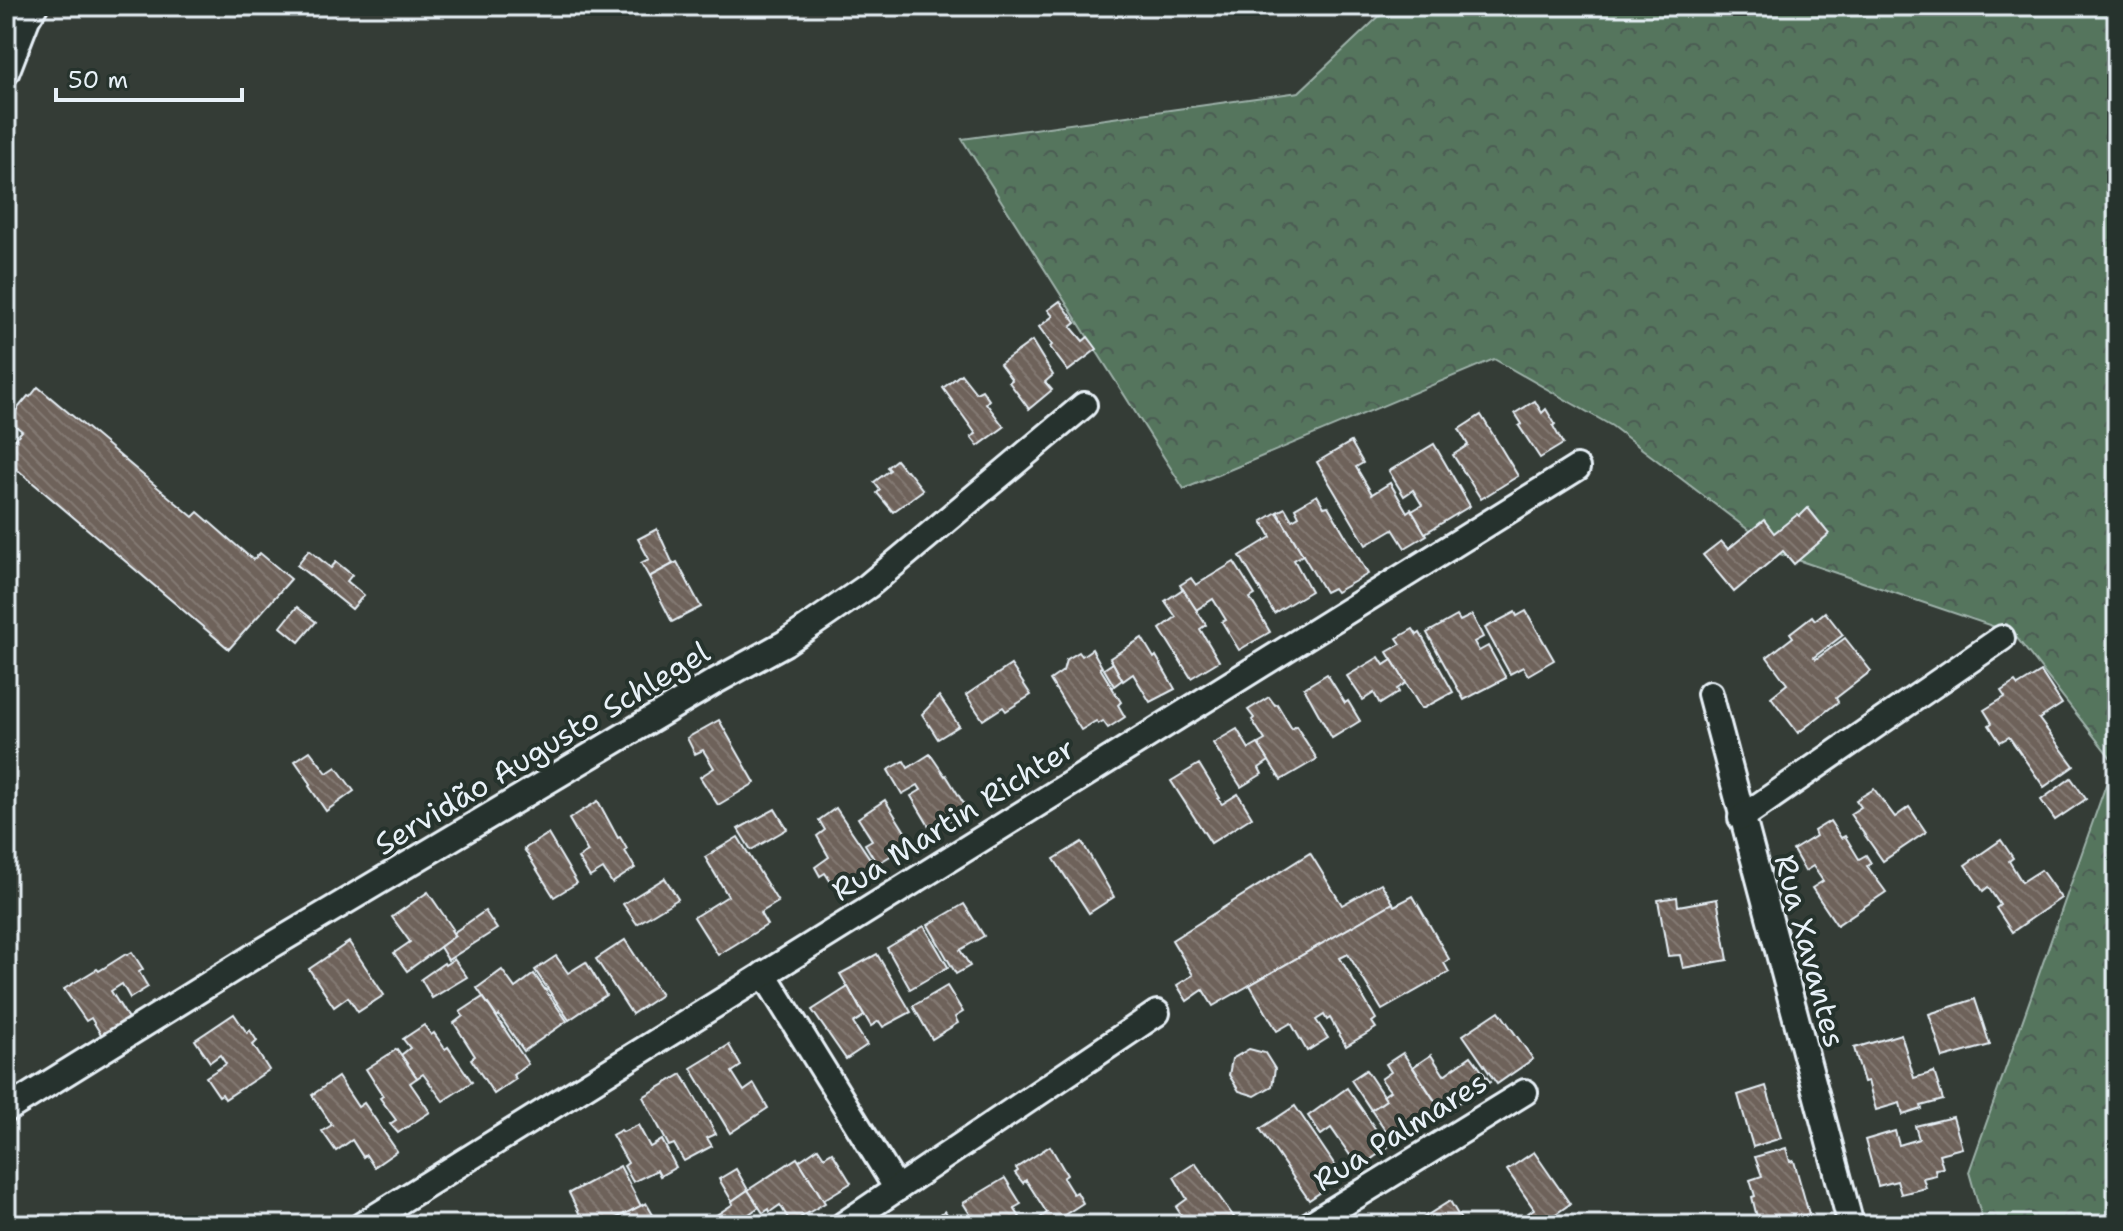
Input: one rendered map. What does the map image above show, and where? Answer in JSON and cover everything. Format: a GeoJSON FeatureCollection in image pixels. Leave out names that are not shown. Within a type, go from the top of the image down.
{"type":"FeatureCollection","features":[{"type":"Feature","properties":{"kind":"street"},"geometry":{"type":"LineString","coordinates":[[6,73],[35,6]]}},
{"type":"Feature","properties":{"kind":"street","name":"Servidão Augusto Schlegel"},"geometry":{"type":"LineString","coordinates":[[6,1110],[267,947],[785,643],[868,586],[1084,405]]}},
{"type":"Feature","properties":{"kind":"street","name":"Rua Martin Richter"},"geometry":{"type":"LineString","coordinates":[[362,1225],[1577,468]]}},
{"type":"Feature","properties":{"kind":"street"},"geometry":{"type":"LineString","coordinates":[[1741,818],[2002,638]]}},
{"type":"Feature","properties":{"kind":"street","name":"Rua Xavantes"},"geometry":{"type":"LineString","coordinates":[[1710,694],[1851,1225]]}},
{"type":"Feature","properties":{"kind":"street"},"geometry":{"type":"LineString","coordinates":[[764,974],[897,1189]]}},
{"type":"Feature","properties":{"kind":"street"},"geometry":{"type":"LineString","coordinates":[[843,1225],[1157,1013]]}},
{"type":"Feature","properties":{"kind":"street","name":"Rua Palmares"},"geometry":{"type":"LineString","coordinates":[[1309,1225],[1525,1092]]}},
{"type":"Feature","properties":{"kind":"green space"},"geometry":{"type":"Polygon","coordinates":[[[1390,6],[2117,6],[2117,1225],[1984,1225],[1969,1172],[2114,762],[2013,633],[1780,554],[1612,426],[1494,359],[1184,489],[962,139],[1299,92],[1390,6]]]}},
{"type":"Feature","properties":{"kind":"building"},"geometry":{"type":"Polygon","coordinates":[[[1060,301],[1076,323],[1071,327],[1083,341],[1088,337],[1097,349],[1068,371],[1039,327],[1053,316],[1048,310],[1060,301]]]}},
{"type":"Feature","properties":{"kind":"building"},"geometry":{"type":"Polygon","coordinates":[[[1032,341],[1053,375],[1045,382],[1052,390],[1029,409],[1000,364],[1032,341]]]}},
{"type":"Feature","properties":{"kind":"building"},"geometry":{"type":"Polygon","coordinates":[[[961,374],[976,393],[982,390],[989,400],[986,403],[1004,427],[978,446],[971,437],[976,434],[943,388],[961,374]]]}},
{"type":"Feature","properties":{"kind":"building"},"geometry":{"type":"Polygon","coordinates":[[[38,387],[193,517],[198,512],[253,560],[260,553],[291,579],[229,649],[6,460],[13,446],[10,444],[22,431],[8,420],[38,387]]]}},
{"type":"Feature","properties":{"kind":"building"},"geometry":{"type":"Polygon","coordinates":[[[1535,401],[1542,413],[1546,409],[1563,444],[1540,458],[1519,426],[1522,424],[1515,413],[1535,401]]]}},
{"type":"Feature","properties":{"kind":"building"},"geometry":{"type":"Polygon","coordinates":[[[1481,415],[1518,476],[1481,499],[1453,455],[1468,445],[1459,429],[1481,415]]]}},
{"type":"Feature","properties":{"kind":"building"},"geometry":{"type":"Polygon","coordinates":[[[1351,442],[1363,463],[1356,467],[1372,494],[1390,483],[1407,512],[1411,509],[1427,535],[1405,548],[1393,529],[1366,545],[1317,462],[1351,442]]]}},
{"type":"Feature","properties":{"kind":"building"},"geometry":{"type":"Polygon","coordinates":[[[1434,444],[1470,506],[1425,533],[1412,511],[1422,505],[1413,490],[1404,496],[1389,471],[1434,444]]]}},
{"type":"Feature","properties":{"kind":"building"},"geometry":{"type":"Polygon","coordinates":[[[896,460],[923,490],[893,512],[877,493],[880,490],[874,482],[890,470],[887,467],[896,460]]]}},
{"type":"Feature","properties":{"kind":"building"},"geometry":{"type":"Polygon","coordinates":[[[1317,495],[1324,507],[1328,506],[1368,574],[1336,592],[1333,588],[1325,592],[1277,512],[1285,508],[1292,520],[1299,516],[1295,508],[1317,495]]]}},
{"type":"Feature","properties":{"kind":"building"},"geometry":{"type":"Polygon","coordinates":[[[1808,508],[1829,534],[1794,564],[1783,551],[1734,592],[1703,555],[1721,541],[1728,549],[1764,520],[1774,533],[1808,508]]]}},
{"type":"Feature","properties":{"kind":"building"},"geometry":{"type":"Polygon","coordinates":[[[1277,512],[1303,555],[1294,560],[1311,591],[1274,613],[1240,556],[1271,537],[1262,521],[1277,512]]]}},
{"type":"Feature","properties":{"kind":"building"},"geometry":{"type":"Polygon","coordinates":[[[657,529],[673,564],[649,577],[641,563],[649,559],[638,539],[657,529]]]}},
{"type":"Feature","properties":{"kind":"building"},"geometry":{"type":"Polygon","coordinates":[[[309,550],[331,568],[336,562],[352,575],[347,581],[364,595],[352,609],[297,565],[309,550]]]}},
{"type":"Feature","properties":{"kind":"building"},"geometry":{"type":"Polygon","coordinates":[[[677,562],[701,607],[672,622],[649,577],[677,562]]]}},
{"type":"Feature","properties":{"kind":"building"},"geometry":{"type":"Polygon","coordinates":[[[1234,562],[1255,595],[1250,598],[1270,632],[1239,650],[1222,622],[1226,620],[1213,599],[1196,610],[1180,585],[1191,578],[1196,585],[1234,562]]]}},
{"type":"Feature","properties":{"kind":"building"},"geometry":{"type":"Polygon","coordinates":[[[1183,589],[1206,625],[1200,629],[1219,661],[1191,678],[1160,629],[1176,617],[1165,601],[1183,589]]]}},
{"type":"Feature","properties":{"kind":"building"},"geometry":{"type":"Polygon","coordinates":[[[297,607],[316,622],[299,642],[281,627],[297,607]]]}},
{"type":"Feature","properties":{"kind":"building"},"geometry":{"type":"Polygon","coordinates":[[[1526,611],[1554,660],[1528,675],[1523,667],[1510,674],[1485,628],[1515,612],[1517,616],[1526,611]]]}},
{"type":"Feature","properties":{"kind":"building"},"geometry":{"type":"Polygon","coordinates":[[[1825,612],[1843,635],[1814,657],[1816,659],[1845,638],[1871,671],[1798,733],[1771,697],[1787,684],[1767,657],[1793,637],[1790,633],[1812,616],[1815,620],[1825,612]]]}},
{"type":"Feature","properties":{"kind":"building"},"geometry":{"type":"Polygon","coordinates":[[[1472,615],[1483,637],[1474,642],[1479,651],[1488,646],[1506,678],[1464,700],[1427,633],[1457,616],[1460,621],[1472,615]]]}},
{"type":"Feature","properties":{"kind":"building"},"geometry":{"type":"Polygon","coordinates":[[[1413,629],[1417,635],[1420,633],[1453,692],[1424,708],[1421,708],[1387,652],[1401,644],[1397,638],[1413,629]]]}},
{"type":"Feature","properties":{"kind":"building"},"geometry":{"type":"Polygon","coordinates":[[[1142,638],[1175,689],[1150,702],[1133,674],[1123,681],[1110,658],[1142,638]]]}},
{"type":"Feature","properties":{"kind":"building"},"geometry":{"type":"Polygon","coordinates":[[[1092,649],[1121,702],[1118,705],[1125,717],[1108,728],[1103,721],[1098,724],[1096,721],[1081,730],[1050,680],[1063,671],[1066,660],[1079,652],[1082,656],[1092,649]]]}},
{"type":"Feature","properties":{"kind":"building"},"geometry":{"type":"Polygon","coordinates":[[[1379,657],[1384,665],[1392,660],[1406,683],[1397,689],[1399,692],[1380,704],[1374,693],[1363,700],[1347,676],[1379,657]]]}},
{"type":"Feature","properties":{"kind":"building"},"geometry":{"type":"Polygon","coordinates":[[[1113,663],[1122,680],[1114,686],[1104,669],[1113,663]]]}},
{"type":"Feature","properties":{"kind":"building"},"geometry":{"type":"Polygon","coordinates":[[[1011,665],[1031,695],[1006,711],[1003,707],[983,720],[966,695],[1011,665]]]}},
{"type":"Feature","properties":{"kind":"building"},"geometry":{"type":"Polygon","coordinates":[[[2041,672],[2062,704],[2039,719],[2074,766],[2044,787],[2009,737],[2000,742],[1984,710],[2005,697],[2001,691],[2015,682],[2018,686],[2041,672]]]}},
{"type":"Feature","properties":{"kind":"building"},"geometry":{"type":"Polygon","coordinates":[[[1327,674],[1360,721],[1332,738],[1304,688],[1327,674]]]}},
{"type":"Feature","properties":{"kind":"building"},"geometry":{"type":"Polygon","coordinates":[[[939,696],[959,726],[938,739],[922,714],[939,696]]]}},
{"type":"Feature","properties":{"kind":"building"},"geometry":{"type":"Polygon","coordinates":[[[1269,697],[1277,704],[1292,729],[1296,726],[1317,759],[1281,780],[1258,744],[1265,740],[1248,710],[1269,697]]]}},
{"type":"Feature","properties":{"kind":"building"},"geometry":{"type":"Polygon","coordinates":[[[719,720],[755,783],[718,805],[700,777],[714,768],[703,750],[695,754],[687,738],[719,720]]]}},
{"type":"Feature","properties":{"kind":"building"},"geometry":{"type":"Polygon","coordinates":[[[1237,729],[1249,749],[1258,744],[1269,761],[1259,768],[1262,774],[1241,787],[1213,743],[1237,729]]]}},
{"type":"Feature","properties":{"kind":"building"},"geometry":{"type":"Polygon","coordinates":[[[310,751],[327,773],[336,767],[354,791],[326,811],[295,761],[310,751]]]}},
{"type":"Feature","properties":{"kind":"building"},"geometry":{"type":"Polygon","coordinates":[[[930,754],[967,809],[932,831],[911,796],[921,790],[918,785],[902,794],[888,770],[904,761],[908,768],[930,754]]]}},
{"type":"Feature","properties":{"kind":"building"},"geometry":{"type":"Polygon","coordinates":[[[1199,764],[1222,804],[1238,794],[1252,817],[1211,843],[1171,781],[1199,764]]]}},
{"type":"Feature","properties":{"kind":"building"},"geometry":{"type":"Polygon","coordinates":[[[2071,778],[2086,799],[2055,820],[2041,800],[2071,778]]]}},
{"type":"Feature","properties":{"kind":"building"},"geometry":{"type":"Polygon","coordinates":[[[1874,789],[1895,817],[1909,807],[1926,832],[1883,861],[1850,814],[1861,807],[1856,800],[1874,789]]]}},
{"type":"Feature","properties":{"kind":"building"},"geometry":{"type":"Polygon","coordinates":[[[885,800],[912,843],[877,864],[865,844],[872,840],[858,818],[885,800]]]}},
{"type":"Feature","properties":{"kind":"building"},"geometry":{"type":"Polygon","coordinates":[[[598,801],[635,868],[612,883],[603,869],[590,877],[578,858],[588,852],[569,819],[598,801]]]}},
{"type":"Feature","properties":{"kind":"building"},"geometry":{"type":"Polygon","coordinates":[[[836,808],[875,866],[836,890],[825,873],[820,876],[815,867],[829,857],[817,836],[825,830],[819,820],[836,808]]]}},
{"type":"Feature","properties":{"kind":"building"},"geometry":{"type":"Polygon","coordinates":[[[775,809],[787,829],[751,850],[738,829],[775,809]]]}},
{"type":"Feature","properties":{"kind":"building"},"geometry":{"type":"Polygon","coordinates":[[[1830,821],[1841,838],[1845,836],[1859,859],[1866,855],[1871,863],[1867,866],[1886,892],[1837,925],[1812,888],[1823,881],[1813,866],[1805,871],[1793,850],[1816,836],[1814,831],[1830,821]]]}},
{"type":"Feature","properties":{"kind":"building"},"geometry":{"type":"Polygon","coordinates":[[[548,834],[577,883],[554,897],[524,849],[548,834]]]}},
{"type":"Feature","properties":{"kind":"building"},"geometry":{"type":"Polygon","coordinates":[[[738,837],[778,902],[760,913],[767,925],[718,955],[694,917],[728,896],[705,857],[738,837]]]}},
{"type":"Feature","properties":{"kind":"building"},"geometry":{"type":"Polygon","coordinates":[[[2001,840],[2013,858],[2009,861],[2022,882],[2041,870],[2061,898],[2012,932],[1996,908],[2000,905],[1988,887],[1983,891],[1965,865],[2001,840]]]}},
{"type":"Feature","properties":{"kind":"building"},"geometry":{"type":"Polygon","coordinates":[[[1082,842],[1114,897],[1089,913],[1054,859],[1082,842]]]}},
{"type":"Feature","properties":{"kind":"building"},"geometry":{"type":"Polygon","coordinates":[[[1310,853],[1342,905],[1381,883],[1393,903],[1213,1006],[1203,990],[1187,1001],[1177,985],[1193,975],[1172,940],[1310,853]]]}},
{"type":"Feature","properties":{"kind":"building"},"geometry":{"type":"Polygon","coordinates":[[[665,878],[678,899],[637,924],[623,904],[665,878]]]}},
{"type":"Feature","properties":{"kind":"building"},"geometry":{"type":"Polygon","coordinates":[[[428,892],[455,936],[407,971],[394,953],[410,942],[392,917],[428,892]]]}},
{"type":"Feature","properties":{"kind":"building"},"geometry":{"type":"Polygon","coordinates":[[[1413,896],[1449,959],[1444,963],[1449,972],[1382,1010],[1348,954],[1340,958],[1376,1019],[1372,1022],[1376,1028],[1346,1046],[1330,1018],[1327,1020],[1324,1015],[1316,1020],[1328,1038],[1307,1051],[1291,1023],[1277,1031],[1250,985],[1393,903],[1394,906],[1413,896]]]}},
{"type":"Feature","properties":{"kind":"building"},"geometry":{"type":"Polygon","coordinates":[[[1677,897],[1678,906],[1717,899],[1728,960],[1683,968],[1680,955],[1668,956],[1658,900],[1677,897]]]}},
{"type":"Feature","properties":{"kind":"building"},"geometry":{"type":"Polygon","coordinates":[[[964,904],[984,936],[960,950],[970,966],[956,974],[928,925],[964,904]]]}},
{"type":"Feature","properties":{"kind":"building"},"geometry":{"type":"Polygon","coordinates":[[[485,911],[497,929],[448,960],[440,947],[455,936],[453,933],[485,911]]]}},
{"type":"Feature","properties":{"kind":"building"},"geometry":{"type":"Polygon","coordinates":[[[924,926],[948,967],[910,989],[887,948],[924,926]]]}},
{"type":"Feature","properties":{"kind":"building"},"geometry":{"type":"Polygon","coordinates":[[[625,940],[661,995],[632,1014],[596,959],[625,940]]]}},
{"type":"Feature","properties":{"kind":"building"},"geometry":{"type":"Polygon","coordinates":[[[349,942],[384,995],[358,1012],[348,997],[334,1007],[309,969],[349,942]]]}},
{"type":"Feature","properties":{"kind":"building"},"geometry":{"type":"Polygon","coordinates":[[[132,952],[143,969],[139,972],[148,987],[130,998],[122,984],[111,991],[129,1020],[102,1036],[91,1018],[86,1021],[64,989],[132,952]]]}},
{"type":"Feature","properties":{"kind":"building"},"geometry":{"type":"Polygon","coordinates":[[[877,954],[911,1012],[883,1027],[879,1021],[871,1026],[840,974],[877,954]]]}},
{"type":"Feature","properties":{"kind":"building"},"geometry":{"type":"Polygon","coordinates":[[[556,956],[568,973],[586,962],[606,995],[569,1020],[535,970],[556,956]]]}},
{"type":"Feature","properties":{"kind":"building"},"geometry":{"type":"Polygon","coordinates":[[[454,959],[467,977],[432,998],[421,979],[454,959]]]}},
{"type":"Feature","properties":{"kind":"building"},"geometry":{"type":"Polygon","coordinates":[[[502,970],[515,988],[534,974],[567,1021],[524,1051],[477,988],[502,970]]]}},
{"type":"Feature","properties":{"kind":"building"},"geometry":{"type":"Polygon","coordinates":[[[947,986],[963,1012],[955,1017],[958,1023],[932,1039],[913,1006],[947,986]]]}},
{"type":"Feature","properties":{"kind":"building"},"geometry":{"type":"Polygon","coordinates":[[[848,987],[864,1016],[853,1023],[867,1045],[846,1059],[812,1010],[848,987]]]}},
{"type":"Feature","properties":{"kind":"building"},"geometry":{"type":"Polygon","coordinates":[[[483,997],[528,1064],[513,1075],[516,1079],[494,1094],[471,1059],[475,1056],[454,1023],[463,1016],[460,1012],[483,997]]]}},
{"type":"Feature","properties":{"kind":"building"},"geometry":{"type":"Polygon","coordinates":[[[1975,999],[1990,1045],[1943,1058],[1929,1014],[1975,999]]]}},
{"type":"Feature","properties":{"kind":"building"},"geometry":{"type":"Polygon","coordinates":[[[1499,1011],[1533,1059],[1497,1084],[1463,1035],[1499,1011]]]}},
{"type":"Feature","properties":{"kind":"building"},"geometry":{"type":"Polygon","coordinates":[[[234,1014],[247,1033],[250,1030],[257,1041],[253,1045],[269,1070],[225,1099],[222,1094],[219,1096],[206,1077],[226,1064],[220,1055],[210,1062],[195,1040],[234,1014]]]}},
{"type":"Feature","properties":{"kind":"building"},"geometry":{"type":"Polygon","coordinates":[[[424,1025],[445,1049],[448,1047],[472,1082],[443,1101],[423,1074],[417,1078],[401,1055],[410,1048],[403,1039],[424,1025]]]}},
{"type":"Feature","properties":{"kind":"building"},"geometry":{"type":"Polygon","coordinates":[[[1901,1034],[1914,1078],[1934,1072],[1943,1100],[1903,1115],[1900,1103],[1876,1110],[1854,1048],[1901,1034]]]}},
{"type":"Feature","properties":{"kind":"building"},"geometry":{"type":"Polygon","coordinates":[[[729,1045],[741,1066],[732,1072],[744,1091],[754,1084],[768,1108],[730,1133],[691,1068],[729,1045]]]}},
{"type":"Feature","properties":{"kind":"building"},"geometry":{"type":"Polygon","coordinates":[[[397,1049],[417,1078],[410,1083],[430,1112],[398,1133],[390,1124],[396,1120],[380,1098],[383,1096],[366,1069],[397,1049]]]}},
{"type":"Feature","properties":{"kind":"building"},"geometry":{"type":"Polygon","coordinates":[[[1249,1049],[1265,1053],[1275,1069],[1272,1086],[1255,1096],[1239,1091],[1229,1075],[1232,1059],[1249,1049]]]}},
{"type":"Feature","properties":{"kind":"building"},"geometry":{"type":"Polygon","coordinates":[[[1403,1053],[1443,1113],[1396,1146],[1371,1110],[1386,1100],[1383,1096],[1390,1091],[1381,1079],[1391,1072],[1386,1064],[1403,1053]]]}},
{"type":"Feature","properties":{"kind":"building"},"geometry":{"type":"Polygon","coordinates":[[[1431,1055],[1444,1075],[1471,1056],[1490,1082],[1443,1113],[1413,1067],[1431,1055]]]}},
{"type":"Feature","properties":{"kind":"building"},"geometry":{"type":"Polygon","coordinates":[[[1366,1070],[1386,1100],[1371,1110],[1351,1080],[1366,1070]]]}},
{"type":"Feature","properties":{"kind":"building"},"geometry":{"type":"Polygon","coordinates":[[[682,1074],[716,1134],[707,1138],[712,1146],[684,1161],[674,1144],[669,1146],[643,1097],[682,1074]]]}},
{"type":"Feature","properties":{"kind":"building"},"geometry":{"type":"Polygon","coordinates":[[[338,1077],[358,1107],[364,1103],[397,1151],[374,1167],[352,1140],[336,1151],[322,1131],[332,1125],[312,1095],[338,1077]]]}},
{"type":"Feature","properties":{"kind":"building"},"geometry":{"type":"Polygon","coordinates":[[[1766,1086],[1781,1138],[1753,1147],[1738,1095],[1766,1086]]]}},
{"type":"Feature","properties":{"kind":"building"},"geometry":{"type":"Polygon","coordinates":[[[1347,1088],[1388,1147],[1359,1168],[1331,1128],[1321,1135],[1308,1116],[1347,1088]]]}},
{"type":"Feature","properties":{"kind":"building"},"geometry":{"type":"Polygon","coordinates":[[[1295,1106],[1343,1177],[1309,1200],[1260,1129],[1295,1106]]]}},
{"type":"Feature","properties":{"kind":"building"},"geometry":{"type":"Polygon","coordinates":[[[1953,1117],[1962,1148],[1939,1154],[1943,1168],[1935,1169],[1936,1175],[1923,1178],[1926,1188],[1901,1194],[1897,1181],[1878,1186],[1865,1140],[1895,1131],[1899,1145],[1919,1139],[1915,1126],[1953,1117]]]}},
{"type":"Feature","properties":{"kind":"building"},"geometry":{"type":"Polygon","coordinates":[[[638,1125],[650,1147],[662,1140],[676,1167],[660,1176],[657,1170],[633,1182],[624,1166],[628,1163],[612,1135],[638,1125]]]}},
{"type":"Feature","properties":{"kind":"building"},"geometry":{"type":"Polygon","coordinates":[[[1050,1146],[1067,1175],[1063,1178],[1083,1203],[1049,1225],[1033,1225],[1047,1213],[1026,1180],[1023,1183],[1015,1173],[1018,1171],[1016,1168],[1050,1146]]]}},
{"type":"Feature","properties":{"kind":"building"},"geometry":{"type":"Polygon","coordinates":[[[818,1148],[824,1157],[832,1152],[851,1183],[823,1200],[799,1161],[818,1148]]]}},
{"type":"Feature","properties":{"kind":"building"},"geometry":{"type":"Polygon","coordinates":[[[1786,1148],[1790,1162],[1794,1161],[1809,1214],[1771,1225],[1759,1225],[1750,1180],[1762,1176],[1755,1157],[1786,1148]]]}},
{"type":"Feature","properties":{"kind":"building"},"geometry":{"type":"Polygon","coordinates":[[[1534,1152],[1570,1204],[1540,1225],[1536,1225],[1528,1213],[1534,1209],[1507,1170],[1534,1152]]]}},
{"type":"Feature","properties":{"kind":"building"},"geometry":{"type":"Polygon","coordinates":[[[797,1158],[825,1203],[791,1223],[780,1205],[763,1213],[748,1190],[797,1158]]]}},
{"type":"Feature","properties":{"kind":"building"},"geometry":{"type":"Polygon","coordinates":[[[1195,1163],[1236,1220],[1229,1225],[1188,1225],[1176,1207],[1187,1199],[1174,1177],[1195,1163]]]}},
{"type":"Feature","properties":{"kind":"building"},"geometry":{"type":"Polygon","coordinates":[[[620,1166],[641,1206],[603,1225],[585,1225],[569,1193],[620,1166]]]}},
{"type":"Feature","properties":{"kind":"building"},"geometry":{"type":"Polygon","coordinates":[[[736,1169],[748,1190],[732,1201],[719,1179],[736,1169]]]}},
{"type":"Feature","properties":{"kind":"building"},"geometry":{"type":"Polygon","coordinates":[[[1005,1178],[1021,1204],[1014,1208],[1025,1225],[977,1225],[963,1203],[1005,1178]]]}},
{"type":"Feature","properties":{"kind":"building"},"geometry":{"type":"Polygon","coordinates":[[[748,1190],[759,1207],[745,1217],[751,1225],[718,1225],[712,1218],[748,1190]]]}},
{"type":"Feature","properties":{"kind":"building"},"geometry":{"type":"Polygon","coordinates":[[[1450,1201],[1464,1225],[1412,1225],[1450,1201]]]}},
{"type":"Feature","properties":{"kind":"building"},"geometry":{"type":"Polygon","coordinates":[[[646,1203],[659,1225],[611,1225],[609,1222],[646,1203]]]}},
{"type":"Feature","properties":{"kind":"building"},"geometry":{"type":"Polygon","coordinates":[[[945,1211],[954,1225],[924,1225],[945,1211]]]}}]}
